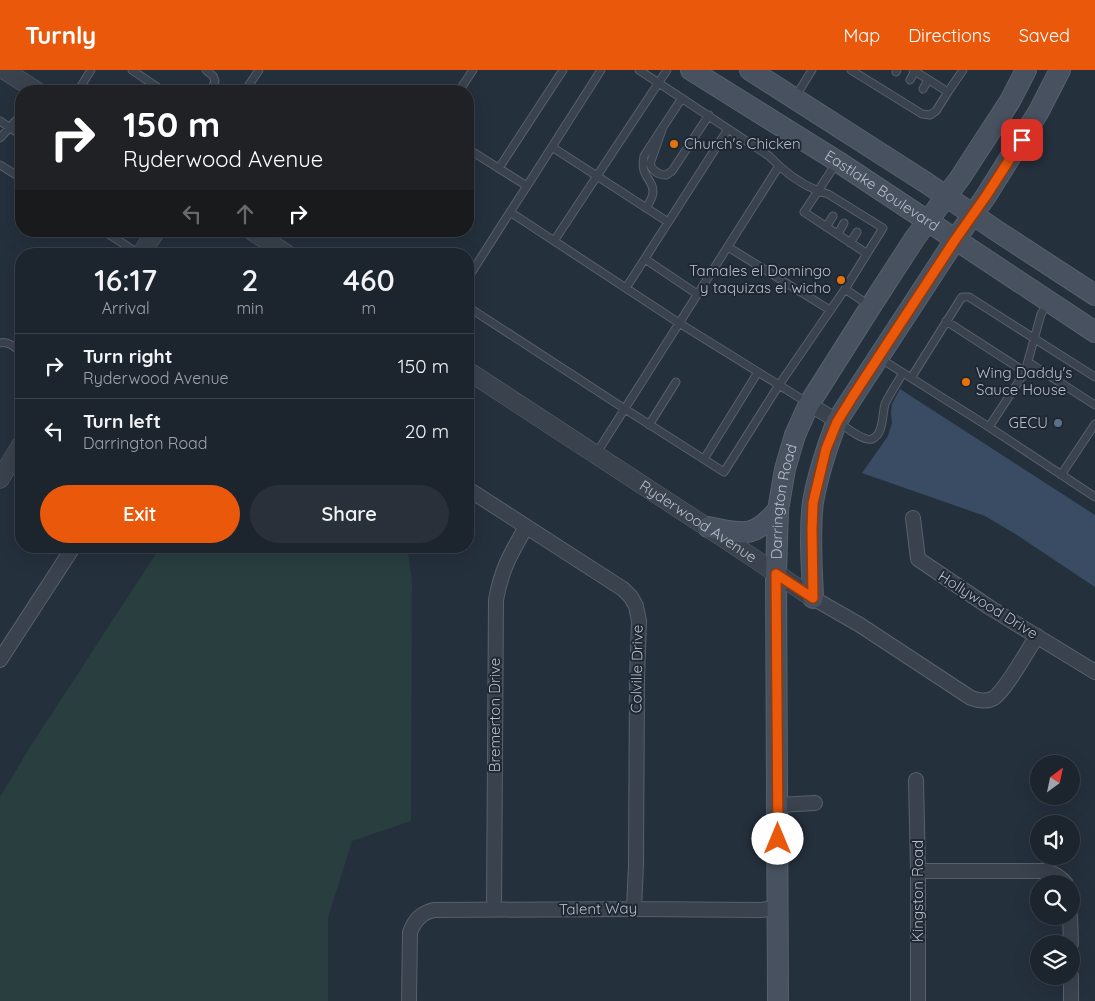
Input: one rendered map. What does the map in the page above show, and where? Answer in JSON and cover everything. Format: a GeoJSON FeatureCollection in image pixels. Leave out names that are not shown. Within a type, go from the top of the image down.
{"type":"FeatureCollection","features":[{"type":"Feature","properties":{"kind":"main road","name":"Eastlake Boulevard"},"geometry":{"type":"LineString","coordinates":[[691,70],[837,161],[1095,332]]}},
{"type":"Feature","properties":{"kind":"main road","name":"Eastlake Boulevard"},"geometry":{"type":"LineString","coordinates":[[750,70],[1095,296]]}},
{"type":"Feature","properties":{"kind":"main road","name":"Darrington Road"},"geometry":{"type":"LineString","coordinates":[[778,1001],[776,574],[778,510],[785,469],[809,404],[927,221],[960,178],[1010,101],[1026,70]]}},
{"type":"Feature","properties":{"kind":"main road","name":"Darrington Road"},"geometry":{"type":"LineString","coordinates":[[813,598],[813,503],[826,449],[837,422],[972,214],[986,196],[1039,111],[1060,70]]}},
{"type":"Feature","properties":{"kind":"main road"},"geometry":{"type":"LineString","coordinates":[[708,528],[748,533],[759,529],[778,510]]}},
{"type":"Feature","properties":{"kind":"street"},"geometry":{"type":"LineString","coordinates":[[4,70],[28,85]]}},
{"type":"Feature","properties":{"kind":"street"},"geometry":{"type":"LineString","coordinates":[[144,248],[152,237]]}},
{"type":"Feature","properties":{"kind":"street"},"geometry":{"type":"LineString","coordinates":[[261,237],[278,248]]}},
{"type":"Feature","properties":{"kind":"street","name":"Ryderwood Avenue"},"geometry":{"type":"LineString","coordinates":[[474,375],[776,574],[860,625],[971,698],[980,701],[989,700],[998,694],[1037,636]]}},
{"type":"Feature","properties":{"kind":"street"},"geometry":{"type":"LineString","coordinates":[[809,404],[837,422]]}},
{"type":"Feature","properties":{"kind":"street"},"geometry":{"type":"LineString","coordinates":[[0,479],[15,455]]}},
{"type":"Feature","properties":{"kind":"street","name":"Colville Drive"},"geometry":{"type":"LineString","coordinates":[[474,493],[623,589],[631,596],[638,612],[634,909]]}},
{"type":"Feature","properties":{"kind":"street","name":"Hollywood Drive"},"geometry":{"type":"LineString","coordinates":[[913,518],[918,559],[982,602],[1095,672]]}},
{"type":"Feature","properties":{"kind":"street","name":"Bremerton Drive"},"geometry":{"type":"LineString","coordinates":[[494,909],[496,600],[504,566],[526,527]]}},
{"type":"Feature","properties":{"kind":"street"},"geometry":{"type":"LineString","coordinates":[[0,660],[69,553]]}},
{"type":"Feature","properties":{"kind":"street","name":"Kingston Road"},"geometry":{"type":"LineString","coordinates":[[916,780],[918,1001]]}},
{"type":"Feature","properties":{"kind":"street"},"geometry":{"type":"LineString","coordinates":[[778,805],[816,803]]}},
{"type":"Feature","properties":{"kind":"street"},"geometry":{"type":"LineString","coordinates":[[918,870],[1045,871],[1057,875]]}},
{"type":"Feature","properties":{"kind":"street","name":"Talent Way"},"geometry":{"type":"LineString","coordinates":[[409,1001],[410,932],[420,916],[428,911],[494,909],[761,910],[778,908]]}},
{"type":"Feature","properties":{"kind":"street"},"geometry":{"type":"LineString","coordinates":[[1071,985],[1071,1001]]}},
{"type":"Feature","properties":{"kind":"lane"},"geometry":{"type":"LineString","coordinates":[[82,85],[91,70]]}},
{"type":"Feature","properties":{"kind":"lane"},"geometry":{"type":"LineString","coordinates":[[132,70],[154,85]]}},
{"type":"Feature","properties":{"kind":"lane"},"geometry":{"type":"LineString","coordinates":[[206,70],[213,76],[214,85]]}},
{"type":"Feature","properties":{"kind":"lane"},"geometry":{"type":"LineString","coordinates":[[249,85],[259,70]]}},
{"type":"Feature","properties":{"kind":"lane"},"geometry":{"type":"LineString","coordinates":[[463,85],[473,70]]}},
{"type":"Feature","properties":{"kind":"lane"},"geometry":{"type":"LineString","coordinates":[[499,168],[563,70]]}},
{"type":"Feature","properties":{"kind":"lane"},"geometry":{"type":"LineString","coordinates":[[474,269],[601,70]]}},
{"type":"Feature","properties":{"kind":"lane"},"geometry":{"type":"LineString","coordinates":[[474,311],[724,472],[883,228],[852,211],[828,194],[804,185],[769,156],[638,70]]}},
{"type":"Feature","properties":{"kind":"lane"},"geometry":{"type":"LineString","coordinates":[[554,241],[667,70]]}},
{"type":"Feature","properties":{"kind":"lane"},"geometry":{"type":"LineString","coordinates":[[794,98],[812,70]]}},
{"type":"Feature","properties":{"kind":"lane"},"geometry":{"type":"LineString","coordinates":[[851,70],[862,73],[900,95],[922,114],[930,115],[936,111],[963,70]]}},
{"type":"Feature","properties":{"kind":"lane"},"geometry":{"type":"LineString","coordinates":[[910,80],[914,71],[948,92]]}},
{"type":"Feature","properties":{"kind":"lane"},"geometry":{"type":"LineString","coordinates":[[922,90],[928,80]]}},
{"type":"Feature","properties":{"kind":"lane"},"geometry":{"type":"LineString","coordinates":[[646,208],[651,200],[653,190],[643,165],[644,156],[682,98]]}},
{"type":"Feature","properties":{"kind":"lane"},"geometry":{"type":"LineString","coordinates":[[662,130],[650,164],[653,170],[660,175],[666,175],[672,171],[708,116]]}},
{"type":"Feature","properties":{"kind":"lane"},"geometry":{"type":"LineString","coordinates":[[0,121],[15,131]]}},
{"type":"Feature","properties":{"kind":"lane"},"geometry":{"type":"LineString","coordinates":[[0,138],[15,122]]}},
{"type":"Feature","properties":{"kind":"lane"},"geometry":{"type":"LineString","coordinates":[[626,288],[728,129]]}},
{"type":"Feature","properties":{"kind":"lane"},"geometry":{"type":"LineString","coordinates":[[552,147],[668,222]]}},
{"type":"Feature","properties":{"kind":"lane"},"geometry":{"type":"LineString","coordinates":[[474,153],[527,186]]}},
{"type":"Feature","properties":{"kind":"lane"},"geometry":{"type":"LineString","coordinates":[[837,161],[804,212],[866,253]]}},
{"type":"Feature","properties":{"kind":"lane"},"geometry":{"type":"LineString","coordinates":[[0,165],[15,174]]}},
{"type":"Feature","properties":{"kind":"lane"},"geometry":{"type":"LineString","coordinates":[[596,454],[779,166]]}},
{"type":"Feature","properties":{"kind":"lane"},"geometry":{"type":"LineString","coordinates":[[510,212],[679,323],[809,404]]}},
{"type":"Feature","properties":{"kind":"lane"},"geometry":{"type":"LineString","coordinates":[[826,226],[833,216]]}},
{"type":"Feature","properties":{"kind":"lane"},"geometry":{"type":"LineString","coordinates":[[838,234],[844,223]]}},
{"type":"Feature","properties":{"kind":"lane"},"geometry":{"type":"LineString","coordinates":[[850,242],[857,232]]}},
{"type":"Feature","properties":{"kind":"lane"},"geometry":{"type":"LineString","coordinates":[[113,237],[131,248]]}},
{"type":"Feature","properties":{"kind":"lane"},"geometry":{"type":"LineString","coordinates":[[728,246],[830,310]]}},
{"type":"Feature","properties":{"kind":"lane"},"geometry":{"type":"LineString","coordinates":[[645,259],[697,294]]}},
{"type":"Feature","properties":{"kind":"lane"},"geometry":{"type":"LineString","coordinates":[[845,289],[871,306]]}},
{"type":"Feature","properties":{"kind":"lane"},"geometry":{"type":"LineString","coordinates":[[911,378],[946,321],[962,297],[965,296],[1095,377]]}},
{"type":"Feature","properties":{"kind":"lane"},"geometry":{"type":"LineString","coordinates":[[989,427],[1025,372],[1041,314],[1049,302]]}},
{"type":"Feature","properties":{"kind":"lane"},"geometry":{"type":"LineString","coordinates":[[946,321],[1025,372]]}},
{"type":"Feature","properties":{"kind":"lane"},"geometry":{"type":"LineString","coordinates":[[0,343],[8,343],[15,348]]}},
{"type":"Feature","properties":{"kind":"lane"},"geometry":{"type":"LineString","coordinates":[[879,357],[1095,497]]}},
{"type":"Feature","properties":{"kind":"lane"},"geometry":{"type":"LineString","coordinates":[[1028,362],[1095,405]]}},
{"type":"Feature","properties":{"kind":"lane"},"geometry":{"type":"LineString","coordinates":[[704,459],[758,372]]}},
{"type":"Feature","properties":{"kind":"lane"},"geometry":{"type":"LineString","coordinates":[[837,422],[862,438],[873,439],[879,430],[885,404],[903,373]]}},
{"type":"Feature","properties":{"kind":"lane"},"geometry":{"type":"LineString","coordinates":[[649,425],[676,382]]}},
{"type":"Feature","properties":{"kind":"lane"},"geometry":{"type":"LineString","coordinates":[[1061,475],[1095,424]]}},
{"type":"Feature","properties":{"kind":"green space"},"geometry":{"type":"Polygon","coordinates":[[[156,553],[408,553],[412,580],[411,821],[352,841],[328,918],[328,1001],[0,1001],[0,797],[30,747],[156,553]]]}},
{"type":"Feature","properties":{"kind":"water"},"geometry":{"type":"Polygon","coordinates":[[[900,389],[1095,515],[1095,587],[985,516],[862,473],[888,436],[892,423],[892,404],[900,389]]]}},
{"type":"Feature","properties":{"kind":"place","name":"Church's Chicken"},"geometry":{"type":"Point","coordinates":[674,144]}},
{"type":"Feature","properties":{"kind":"place","name":"Tamales el Domingo y taquizas el wicho"},"geometry":{"type":"Point","coordinates":[841,280]}},
{"type":"Feature","properties":{"kind":"place","name":"Wing Daddy's Sauce House"},"geometry":{"type":"Point","coordinates":[966,382]}},
{"type":"Feature","properties":{"kind":"place","name":"GECU"},"geometry":{"type":"Point","coordinates":[1058,423]}},
{"type":"Feature","properties":{"kind":"route"},"geometry":{"type":"LineString","coordinates":[[778,839],[776,574],[813,598],[813,503],[826,449],[837,422],[1022,140]]}}]}
